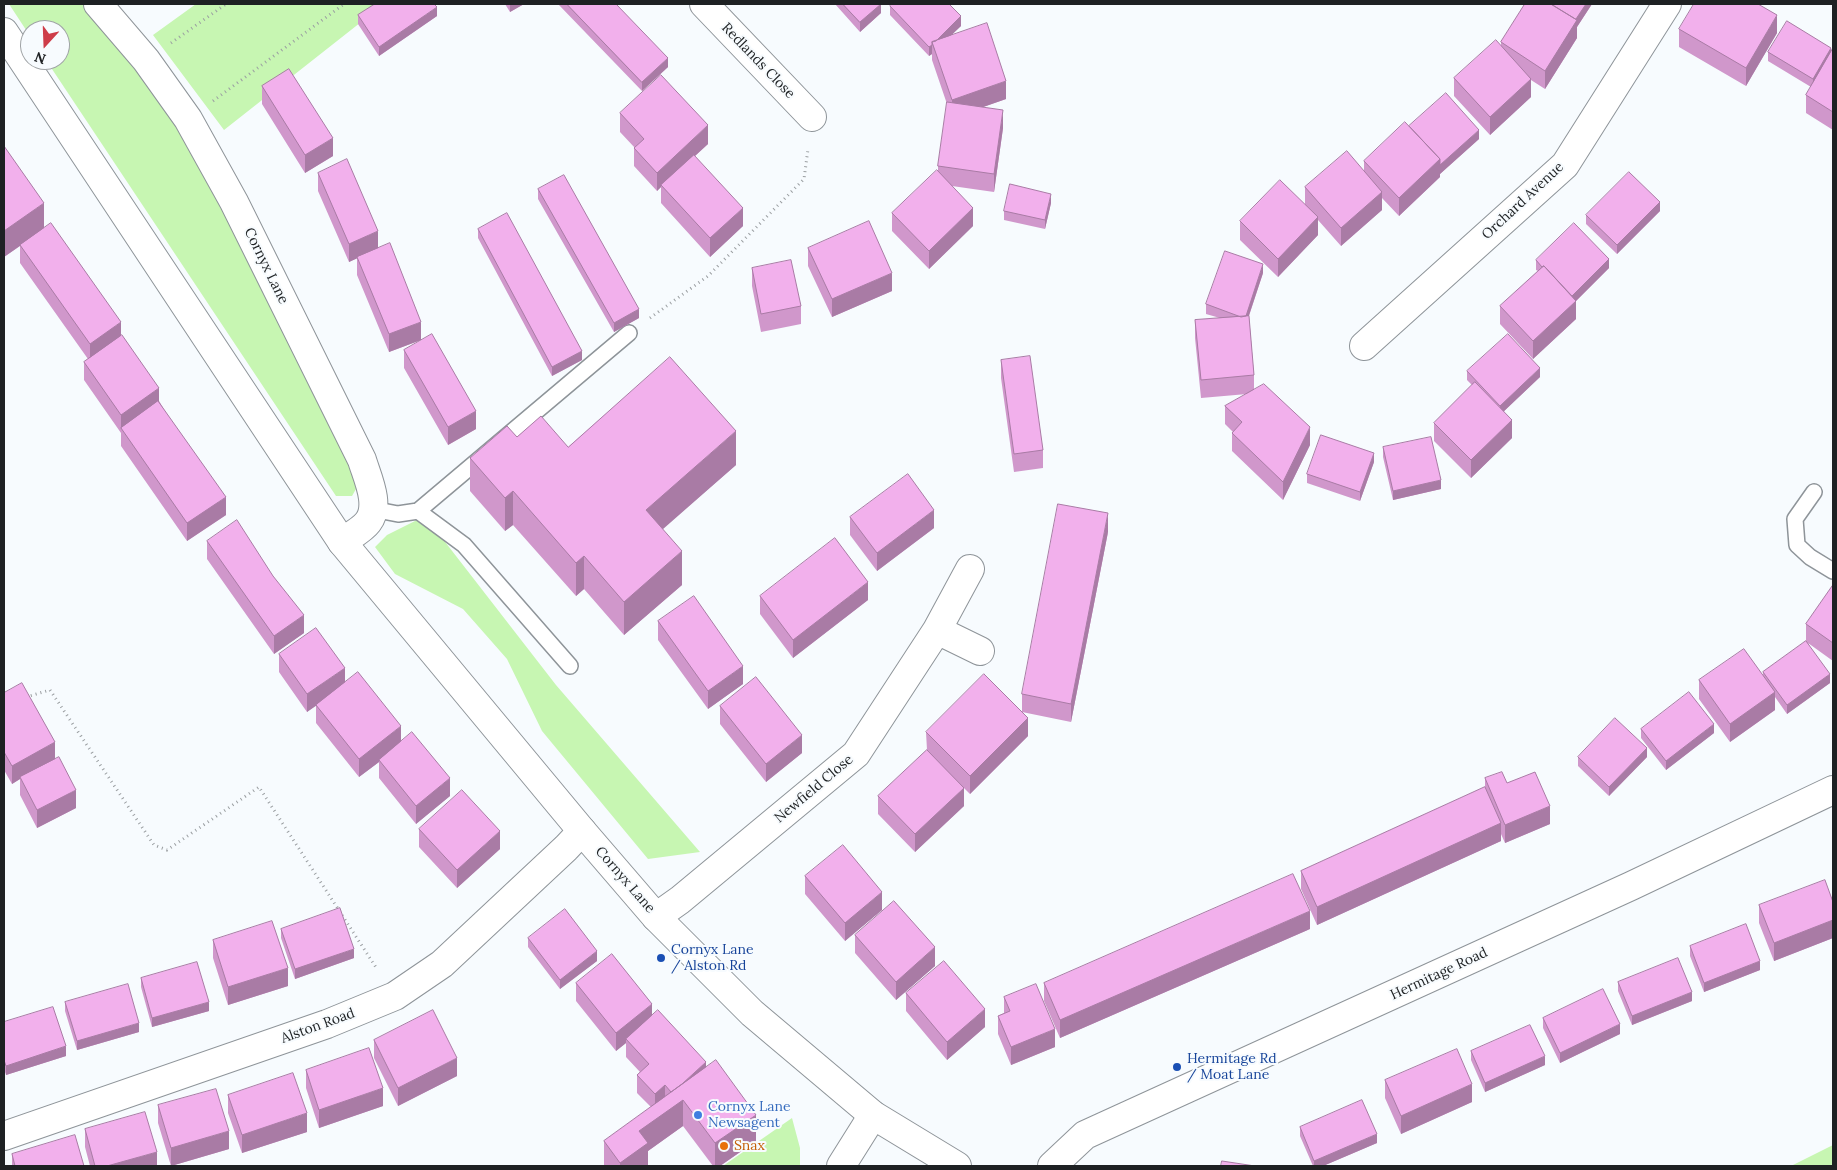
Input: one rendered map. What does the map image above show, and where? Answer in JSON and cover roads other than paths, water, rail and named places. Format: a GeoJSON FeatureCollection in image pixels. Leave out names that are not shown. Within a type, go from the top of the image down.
{"type":"FeatureCollection","features":[{"type":"Feature","properties":{"kind":"street","name":"Cornyx Lane"},"geometry":{"type":"LineString","coordinates":[[98,4],[146,60],[188,119],[234,202],[362,460],[372,493],[372,509]]}},
{"type":"Feature","properties":{"kind":"street","name":"Redlands Close"},"geometry":{"type":"LineString","coordinates":[[704,4],[812,117]]}},
{"type":"Feature","properties":{"kind":"street","name":"Orchard Avenue"},"geometry":{"type":"LineString","coordinates":[[1364,346],[1565,165],[1667,4]]}},
{"type":"Feature","properties":{"kind":"street","name":"Cornyx Lane"},"geometry":{"type":"LineString","coordinates":[[4,32],[342,542],[582,831],[656,916],[752,1013],[873,1115],[957,1166]]}},
{"type":"Feature","properties":{"kind":"street"},"geometry":{"type":"LineString","coordinates":[[342,542],[368,522],[372,509]]}},
{"type":"Feature","properties":{"kind":"street","name":"Newfield Close"},"geometry":{"type":"LineString","coordinates":[[656,916],[680,900],[856,754],[937,630],[970,570]]}},
{"type":"Feature","properties":{"kind":"street"},"geometry":{"type":"LineString","coordinates":[[937,630],[980,651]]}},
{"type":"Feature","properties":{"kind":"street","name":"Hermitage Road"},"geometry":{"type":"LineString","coordinates":[[1052,1166],[1085,1135],[1631,886],[1833,790]]}},
{"type":"Feature","properties":{"kind":"street","name":"Alston Road"},"geometry":{"type":"LineString","coordinates":[[4,1136],[318,1027],[395,996],[442,964],[582,831]]}},
{"type":"Feature","properties":{"kind":"street"},"geometry":{"type":"LineString","coordinates":[[841,1166],[873,1115]]}},
{"type":"Feature","properties":{"kind":"lane"},"geometry":{"type":"LineString","coordinates":[[372,509],[398,514],[418,510],[629,333]]}},
{"type":"Feature","properties":{"kind":"lane"},"geometry":{"type":"LineString","coordinates":[[1814,492],[1795,519],[1797,545],[1810,557],[1833,571]]}},
{"type":"Feature","properties":{"kind":"lane"},"geometry":{"type":"LineString","coordinates":[[418,510],[464,545],[570,666]]}},
{"type":"Feature","properties":{"kind":"place","name":"Cornyx Lane / Alston Rd"},"geometry":{"type":"Point","coordinates":[661,958]}},
{"type":"Feature","properties":{"kind":"place","name":"Hermitage Rd / Moat Lane"},"geometry":{"type":"Point","coordinates":[1177,1067]}},
{"type":"Feature","properties":{"kind":"place","name":"Cornyx Lane Newsagent"},"geometry":{"type":"Point","coordinates":[698,1115]}},
{"type":"Feature","properties":{"kind":"place","name":"Snax"},"geometry":{"type":"Point","coordinates":[724,1146]}}]}
